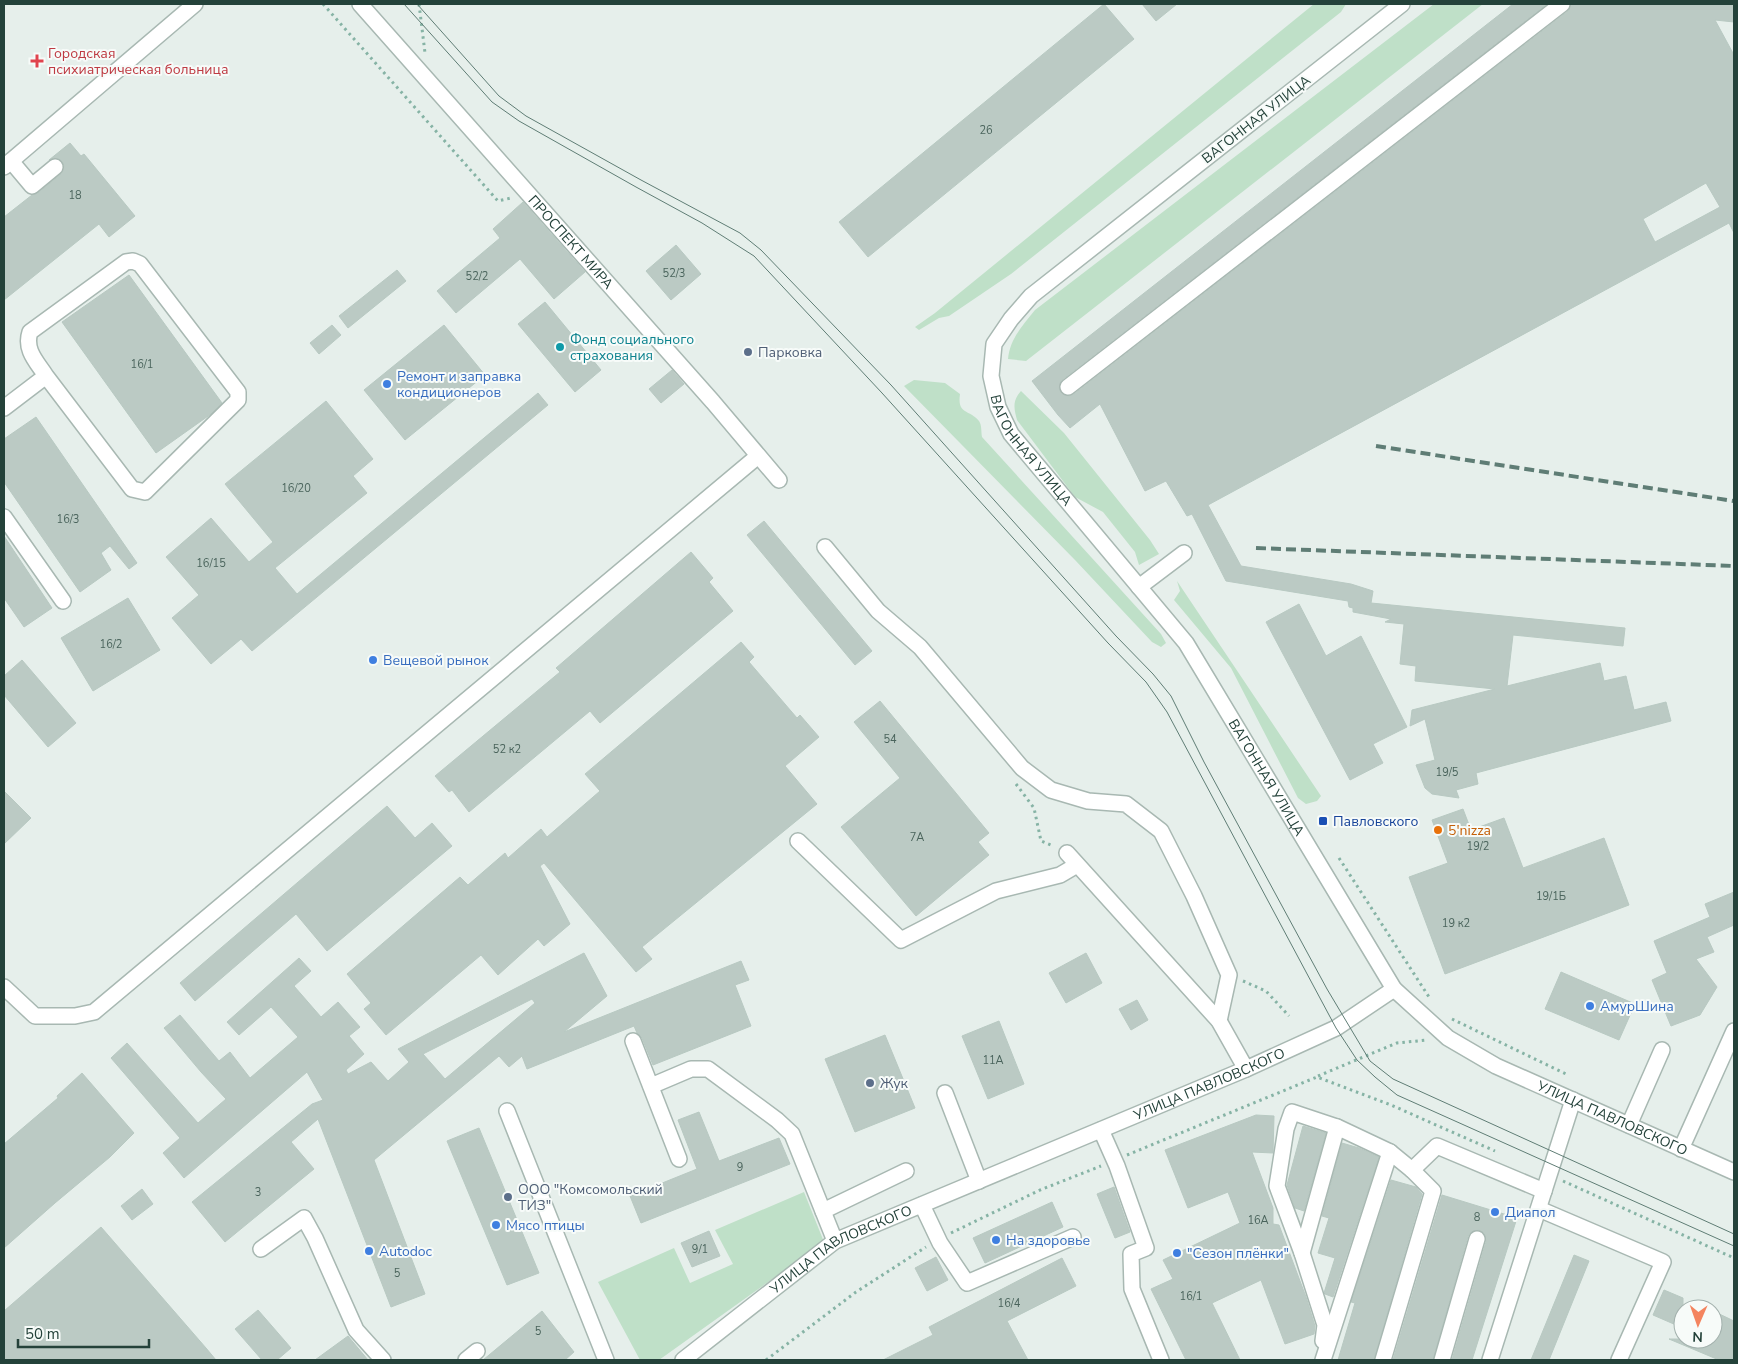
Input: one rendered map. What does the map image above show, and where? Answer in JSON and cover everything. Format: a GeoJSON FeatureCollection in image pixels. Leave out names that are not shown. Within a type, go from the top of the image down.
{"type":"FeatureCollection","features":[{"type":"Feature","properties":{"kind":"street"},"geometry":{"type":"LineString","coordinates":[[54,167],[32,186],[7,164],[195,4]]}},
{"type":"Feature","properties":{"kind":"street","name":"ПРОСПЕКТ МИРА"},"geometry":{"type":"LineString","coordinates":[[360,4],[779,480]]}},
{"type":"Feature","properties":{"kind":"street","name":"ВАГОННАЯ УЛИЦА"},"geometry":{"type":"LineString","coordinates":[[1394,989],[1186,643],[1011,434],[998,408],[991,376],[994,344],[1011,319],[1032,296],[1402,4]]}},
{"type":"Feature","properties":{"kind":"street"},"geometry":{"type":"LineString","coordinates":[[1068,388],[1562,4]]}},
{"type":"Feature","properties":{"kind":"street"},"geometry":{"type":"LineString","coordinates":[[133,261],[140,264],[238,392],[238,400],[145,492],[132,489],[46,376],[28,348],[27,341],[30,332],[126,262],[133,261]]}},
{"type":"Feature","properties":{"kind":"street"},"geometry":{"type":"LineString","coordinates":[[4,408],[46,376]]}},
{"type":"Feature","properties":{"kind":"street"},"geometry":{"type":"LineString","coordinates":[[4,987],[35,1016],[75,1016],[94,1012],[758,456]]}},
{"type":"Feature","properties":{"kind":"street"},"geometry":{"type":"LineString","coordinates":[[4,517],[63,601]]}},
{"type":"Feature","properties":{"kind":"street"},"geometry":{"type":"LineString","coordinates":[[825,547],[878,611],[920,647],[1022,768],[1051,790],[1088,801],[1126,804],[1161,831],[1194,896],[1229,975],[1219,1021]]}},
{"type":"Feature","properties":{"kind":"street"},"geometry":{"type":"LineString","coordinates":[[1139,586],[1184,553]]}},
{"type":"Feature","properties":{"kind":"street"},"geometry":{"type":"LineString","coordinates":[[798,841],[901,940],[996,891],[1060,875],[1072,859],[1219,1021],[1246,1069]]}},
{"type":"Feature","properties":{"kind":"street","name":"УЛИЦА ПАВЛОВСКОГО"},"geometry":{"type":"LineString","coordinates":[[683,1360],[836,1241],[1246,1069],[1336,1028],[1394,989],[1448,1038],[1496,1066],[1734,1172]]}},
{"type":"Feature","properties":{"kind":"street"},"geometry":{"type":"LineString","coordinates":[[1681,1149],[1734,1031]]}},
{"type":"Feature","properties":{"kind":"street"},"geometry":{"type":"LineString","coordinates":[[633,1041],[679,1159]]}},
{"type":"Feature","properties":{"kind":"street"},"geometry":{"type":"LineString","coordinates":[[1629,1125],[1662,1050]]}},
{"type":"Feature","properties":{"kind":"street"},"geometry":{"type":"LineString","coordinates":[[651,1086],[692,1069],[708,1069],[777,1120],[792,1134],[836,1241]]}},
{"type":"Feature","properties":{"kind":"street"},"geometry":{"type":"LineString","coordinates":[[945,1093],[979,1181]]}},
{"type":"Feature","properties":{"kind":"street"},"geometry":{"type":"LineString","coordinates":[[1490,1360],[1573,1100]]}},
{"type":"Feature","properties":{"kind":"street"},"geometry":{"type":"LineString","coordinates":[[507,1111],[606,1360]]}},
{"type":"Feature","properties":{"kind":"street"},"geometry":{"type":"LineString","coordinates":[[1322,1360],[1325,1325],[1302,1253],[1277,1186],[1286,1129],[1292,1112],[1337,1127],[1390,1152],[1433,1191],[1383,1360]]}},
{"type":"Feature","properties":{"kind":"street"},"geometry":{"type":"LineString","coordinates":[[1302,1253],[1337,1127]]}},
{"type":"Feature","properties":{"kind":"street"},"geometry":{"type":"LineString","coordinates":[[1101,1130],[1146,1248],[1131,1254],[1132,1289],[1161,1360]]}},
{"type":"Feature","properties":{"kind":"street"},"geometry":{"type":"LineString","coordinates":[[1412,1170],[1436,1146],[1544,1191]]}},
{"type":"Feature","properties":{"kind":"street"},"geometry":{"type":"LineString","coordinates":[[1322,1360],[1390,1152]]}},
{"type":"Feature","properties":{"kind":"street"},"geometry":{"type":"LineString","coordinates":[[823,1211],[906,1171]]}},
{"type":"Feature","properties":{"kind":"street"},"geometry":{"type":"LineString","coordinates":[[922,1205],[938,1239],[967,1283],[1073,1238]]}},
{"type":"Feature","properties":{"kind":"street"},"geometry":{"type":"LineString","coordinates":[[1538,1209],[1663,1262],[1619,1360]]}},
{"type":"Feature","properties":{"kind":"street"},"geometry":{"type":"LineString","coordinates":[[260,1249],[304,1218],[315,1238],[356,1330],[383,1360]]}},
{"type":"Feature","properties":{"kind":"street"},"geometry":{"type":"LineString","coordinates":[[1442,1360],[1477,1239]]}},
{"type":"Feature","properties":{"kind":"path"},"geometry":{"type":"LineString","coordinates":[[323,4],[498,201],[528,193]]}},
{"type":"Feature","properties":{"kind":"path"},"geometry":{"type":"LineString","coordinates":[[419,4],[430,82]]}},
{"type":"Feature","properties":{"kind":"path"},"geometry":{"type":"LineString","coordinates":[[1339,858],[1431,999]]}},
{"type":"Feature","properties":{"kind":"path"},"geometry":{"type":"LineString","coordinates":[[1229,975],[1266,991],[1289,1016]]}},
{"type":"Feature","properties":{"kind":"path"},"geometry":{"type":"LineString","coordinates":[[1448,1016],[1566,1074]]}},
{"type":"Feature","properties":{"kind":"path"},"geometry":{"type":"LineString","coordinates":[[766,1360],[856,1292],[938,1239],[1040,1190],[1397,1042],[1427,1040]]}},
{"type":"Feature","properties":{"kind":"path"},"geometry":{"type":"LineString","coordinates":[[1317,1076],[1391,1104]]}},
{"type":"Feature","properties":{"kind":"green space"},"geometry":{"type":"Polygon","coordinates":[[[1314,4],[1346,4],[1341,12],[1011,274],[949,316],[939,318],[919,330],[915,327],[935,313],[1314,4]]]}},
{"type":"Feature","properties":{"kind":"green space"},"geometry":{"type":"Polygon","coordinates":[[[1434,4],[1483,4],[1026,361],[1008,359],[1014,339],[1035,310],[1434,4]]]}},
{"type":"Feature","properties":{"kind":"green space"},"geometry":{"type":"Polygon","coordinates":[[[914,380],[945,383],[960,394],[962,409],[979,421],[982,437],[1161,634],[1166,643],[1161,647],[1152,642],[1075,560],[904,386],[914,380]]]}},
{"type":"Feature","properties":{"kind":"green space"},"geometry":{"type":"Polygon","coordinates":[[[1021,391],[1064,433],[1150,540],[1159,554],[1139,565],[1135,552],[1103,512],[1075,497],[1017,420],[1014,405],[1021,391]]]}},
{"type":"Feature","properties":{"kind":"green space"},"geometry":{"type":"Polygon","coordinates":[[[1177,581],[1321,796],[1317,801],[1306,804],[1298,798],[1231,668],[1174,600],[1180,591],[1177,581]]]}},
{"type":"Feature","properties":{"kind":"green space"},"geometry":{"type":"Polygon","coordinates":[[[804,1192],[824,1242],[659,1360],[640,1360],[598,1282],[674,1248],[690,1283],[733,1264],[715,1230],[804,1192]]]}},
{"type":"Feature","properties":{"kind":"building"},"geometry":{"type":"Polygon","coordinates":[[[1104,4],[1134,39],[868,257],[839,222],[1104,4]]]}},
{"type":"Feature","properties":{"kind":"building"},"geometry":{"type":"Polygon","coordinates":[[[1142,4],[1177,4],[1156,21],[1142,4]]]}},
{"type":"Feature","properties":{"kind":"building"},"geometry":{"type":"Polygon","coordinates":[[[1513,4],[1547,4],[1062,380],[1059,388],[1064,395],[1074,394],[1568,11],[1571,4],[1734,4],[1734,22],[1715,20],[1734,55],[1734,233],[1729,223],[1208,505],[1241,566],[1351,584],[1373,591],[1371,603],[1625,628],[1623,646],[1513,635],[1507,686],[1600,663],[1604,681],[1626,676],[1634,710],[1666,702],[1671,721],[1476,773],[1478,784],[1456,790],[1459,798],[1432,794],[1425,788],[1416,765],[1435,760],[1425,719],[1410,726],[1412,710],[1495,689],[1415,681],[1416,666],[1400,664],[1404,624],[1385,622],[1391,619],[1353,612],[1353,608],[1349,607],[1348,601],[1226,581],[1192,514],[1187,516],[1166,481],[1145,491],[1100,404],[1070,428],[1032,381],[1513,4]],[[1706,183],[1643,219],[1655,242],[1720,207],[1706,183]]]}},
{"type":"Feature","properties":{"kind":"building"},"geometry":{"type":"Polygon","coordinates":[[[70,143],[81,156],[84,154],[135,216],[109,237],[99,224],[4,300],[4,217],[61,174],[64,166],[62,161],[54,158],[49,160],[70,143]]]}},
{"type":"Feature","properties":{"kind":"building"},"geometry":{"type":"Polygon","coordinates":[[[523,202],[585,272],[554,299],[520,259],[456,313],[437,291],[500,238],[493,229],[523,202]]]}},
{"type":"Feature","properties":{"kind":"building"},"geometry":{"type":"Polygon","coordinates":[[[676,245],[701,274],[671,300],[646,271],[676,245]]]}},
{"type":"Feature","properties":{"kind":"building"},"geometry":{"type":"Polygon","coordinates":[[[397,270],[406,281],[348,328],[339,316],[397,270]]]}},
{"type":"Feature","properties":{"kind":"building"},"geometry":{"type":"Polygon","coordinates":[[[129,275],[222,403],[211,414],[156,453],[62,322],[129,275]]]}},
{"type":"Feature","properties":{"kind":"building","name":"Фонд социального страхования"},"geometry":{"type":"Polygon","coordinates":[[[545,302],[601,370],[575,392],[518,324],[545,302]]]}},
{"type":"Feature","properties":{"kind":"building"},"geometry":{"type":"Polygon","coordinates":[[[332,325],[341,335],[319,354],[310,343],[332,325]]]}},
{"type":"Feature","properties":{"kind":"building"},"geometry":{"type":"Polygon","coordinates":[[[444,325],[485,375],[405,440],[364,390],[444,325]]]}},
{"type":"Feature","properties":{"kind":"building"},"geometry":{"type":"Polygon","coordinates":[[[672,370],[684,384],[661,403],[649,389],[672,370]]]}},
{"type":"Feature","properties":{"kind":"building"},"geometry":{"type":"Polygon","coordinates":[[[538,393],[548,405],[252,651],[241,639],[211,664],[172,618],[199,595],[166,557],[211,518],[249,562],[273,542],[225,484],[326,401],[373,459],[353,476],[367,493],[275,568],[297,594],[538,393]]]}},
{"type":"Feature","properties":{"kind":"building"},"geometry":{"type":"Polygon","coordinates":[[[36,417],[137,563],[129,569],[110,546],[101,553],[111,570],[80,592],[4,482],[4,439],[36,417]]]}},
{"type":"Feature","properties":{"kind":"building"},"geometry":{"type":"Polygon","coordinates":[[[764,521],[872,651],[855,665],[747,535],[764,521]]]}},
{"type":"Feature","properties":{"kind":"building"},"geometry":{"type":"Polygon","coordinates":[[[4,536],[52,608],[24,627],[4,598],[4,536]]]}},
{"type":"Feature","properties":{"kind":"building"},"geometry":{"type":"Polygon","coordinates":[[[691,552],[713,578],[709,582],[733,611],[600,723],[590,711],[469,812],[452,790],[449,792],[435,776],[560,672],[556,668],[691,552]]]}},
{"type":"Feature","properties":{"kind":"building"},"geometry":{"type":"Polygon","coordinates":[[[128,598],[160,650],[93,691],[61,638],[128,598]]]}},
{"type":"Feature","properties":{"kind":"building"},"geometry":{"type":"Polygon","coordinates":[[[1299,604],[1326,656],[1361,636],[1407,727],[1373,744],[1383,763],[1350,780],[1266,622],[1299,604]]]}},
{"type":"Feature","properties":{"kind":"building"},"geometry":{"type":"Polygon","coordinates":[[[741,642],[754,657],[749,662],[797,718],[800,715],[819,737],[785,766],[817,804],[642,947],[652,959],[636,972],[544,863],[540,866],[570,924],[544,946],[538,939],[498,975],[481,955],[386,1035],[364,1009],[371,1003],[347,974],[460,877],[468,885],[505,853],[508,858],[541,829],[547,837],[600,791],[585,774],[741,642]]]}},
{"type":"Feature","properties":{"kind":"building"},"geometry":{"type":"Polygon","coordinates":[[[22,660],[76,723],[48,747],[4,695],[4,676],[22,660]]]}},
{"type":"Feature","properties":{"kind":"building"},"geometry":{"type":"Polygon","coordinates":[[[880,701],[989,833],[978,842],[989,855],[916,916],[841,827],[900,778],[854,722],[880,701]]]}},
{"type":"Feature","properties":{"kind":"building"},"geometry":{"type":"Polygon","coordinates":[[[4,791],[31,818],[4,844],[4,791]]]}},
{"type":"Feature","properties":{"kind":"building"},"geometry":{"type":"Polygon","coordinates":[[[387,806],[415,838],[432,823],[452,846],[327,951],[296,914],[195,1001],[180,983],[387,806]]]}},
{"type":"Feature","properties":{"kind":"building"},"geometry":{"type":"Polygon","coordinates":[[[1463,809],[1471,830],[1504,818],[1523,868],[1604,838],[1629,905],[1445,974],[1409,877],[1448,863],[1432,820],[1463,809]]]}},
{"type":"Feature","properties":{"kind":"building"},"geometry":{"type":"Polygon","coordinates":[[[1734,892],[1734,925],[1707,937],[1714,952],[1696,959],[1717,987],[1700,1015],[1671,1026],[1652,980],[1667,973],[1654,941],[1710,917],[1705,904],[1734,892]]]}},
{"type":"Feature","properties":{"kind":"building"},"geometry":{"type":"Polygon","coordinates":[[[584,953],[607,996],[564,1032],[741,961],[749,980],[735,985],[751,1026],[653,1065],[642,1038],[634,1026],[527,1069],[522,1056],[509,1067],[499,1056],[374,1160],[425,1294],[391,1307],[318,1119],[291,1142],[314,1169],[225,1242],[192,1202],[312,1104],[323,1100],[307,1072],[184,1178],[163,1153],[180,1138],[111,1058],[127,1043],[198,1123],[226,1099],[164,1028],[180,1015],[219,1061],[230,1052],[250,1078],[298,1037],[271,1007],[239,1035],[227,1022],[299,958],[311,971],[294,986],[321,1017],[338,1002],[360,1027],[349,1036],[364,1054],[346,1070],[348,1074],[371,1062],[388,1081],[409,1062],[398,1049],[584,953]],[[532,999],[423,1054],[445,1079],[535,1003],[532,999]]]}},
{"type":"Feature","properties":{"kind":"building"},"geometry":{"type":"Polygon","coordinates":[[[1086,953],[1102,983],[1066,1003],[1049,973],[1086,953]]]}},
{"type":"Feature","properties":{"kind":"building","name":"АмурШина"},"geometry":{"type":"Polygon","coordinates":[[[1561,972],[1635,1004],[1619,1040],[1545,1009],[1561,972]]]}},
{"type":"Feature","properties":{"kind":"building"},"geometry":{"type":"Polygon","coordinates":[[[1137,1000],[1148,1020],[1131,1030],[1119,1009],[1137,1000]]]}},
{"type":"Feature","properties":{"kind":"building"},"geometry":{"type":"Polygon","coordinates":[[[999,1021],[1024,1084],[988,1099],[962,1036],[999,1021]]]}},
{"type":"Feature","properties":{"kind":"building","name":"Жук"},"geometry":{"type":"Polygon","coordinates":[[[885,1035],[915,1108],[855,1132],[825,1059],[885,1035]]]}},
{"type":"Feature","properties":{"kind":"building"},"geometry":{"type":"Polygon","coordinates":[[[82,1073],[134,1133],[110,1157],[4,1248],[4,1144],[58,1098],[57,1096],[82,1073]]]}},
{"type":"Feature","properties":{"kind":"building"},"geometry":{"type":"Polygon","coordinates":[[[699,1112],[719,1161],[779,1138],[790,1164],[641,1223],[630,1196],[697,1169],[678,1120],[699,1112]]]}},
{"type":"Feature","properties":{"kind":"building"},"geometry":{"type":"Polygon","coordinates":[[[1256,1115],[1274,1116],[1273,1153],[1252,1152],[1273,1208],[1273,1224],[1279,1225],[1306,1297],[1315,1326],[1314,1334],[1285,1344],[1261,1280],[1212,1303],[1240,1360],[1186,1360],[1151,1289],[1173,1279],[1163,1260],[1240,1223],[1228,1192],[1188,1208],[1165,1150],[1256,1115]]]}},
{"type":"Feature","properties":{"kind":"building"},"geometry":{"type":"Polygon","coordinates":[[[1303,1126],[1326,1133],[1304,1211],[1295,1208],[1287,1185],[1303,1126]]]}},
{"type":"Feature","properties":{"kind":"building"},"geometry":{"type":"Polygon","coordinates":[[[479,1128],[539,1273],[507,1285],[447,1141],[479,1128]]]}},
{"type":"Feature","properties":{"kind":"building"},"geometry":{"type":"Polygon","coordinates":[[[1342,1143],[1379,1157],[1333,1297],[1324,1293],[1335,1258],[1318,1253],[1329,1218],[1322,1216],[1342,1143]]]}},
{"type":"Feature","properties":{"kind":"building"},"geometry":{"type":"Polygon","coordinates":[[[1391,1180],[1416,1187],[1422,1194],[1374,1360],[1338,1360],[1355,1303],[1351,1302],[1391,1180]]]}},
{"type":"Feature","properties":{"kind":"building"},"geometry":{"type":"Polygon","coordinates":[[[1114,1187],[1130,1232],[1115,1238],[1097,1194],[1114,1187]]]}},
{"type":"Feature","properties":{"kind":"building"},"geometry":{"type":"Polygon","coordinates":[[[142,1189],[153,1204],[132,1220],[121,1206],[142,1189]]]}},
{"type":"Feature","properties":{"kind":"building"},"geometry":{"type":"Polygon","coordinates":[[[1442,1195],[1517,1218],[1472,1360],[1452,1360],[1486,1242],[1484,1233],[1479,1230],[1471,1232],[1468,1236],[1433,1360],[1393,1360],[1442,1195]]]}},
{"type":"Feature","properties":{"kind":"building"},"geometry":{"type":"Polygon","coordinates":[[[1052,1202],[1063,1227],[985,1263],[973,1238],[1052,1202]]]}},
{"type":"Feature","properties":{"kind":"building"},"geometry":{"type":"Polygon","coordinates":[[[101,1227],[216,1360],[4,1360],[4,1311],[101,1227]]]}},
{"type":"Feature","properties":{"kind":"building"},"geometry":{"type":"Polygon","coordinates":[[[709,1231],[720,1256],[692,1267],[681,1243],[709,1231]]]}},
{"type":"Feature","properties":{"kind":"building"},"geometry":{"type":"Polygon","coordinates":[[[1574,1255],[1589,1261],[1549,1360],[1531,1360],[1574,1255]]]}},
{"type":"Feature","properties":{"kind":"building"},"geometry":{"type":"Polygon","coordinates":[[[936,1257],[948,1280],[927,1291],[915,1268],[936,1257]]]}},
{"type":"Feature","properties":{"kind":"building"},"geometry":{"type":"Polygon","coordinates":[[[1062,1258],[1076,1286],[1007,1321],[1028,1360],[883,1360],[933,1335],[929,1327],[1062,1258]]]}},
{"type":"Feature","properties":{"kind":"building"},"geometry":{"type":"Polygon","coordinates":[[[1664,1290],[1683,1298],[1673,1299],[1673,1324],[1653,1315],[1664,1290]]]}},
{"type":"Feature","properties":{"kind":"building"},"geometry":{"type":"Polygon","coordinates":[[[258,1310],[291,1348],[277,1360],[262,1360],[235,1329],[258,1310]]]}},
{"type":"Feature","properties":{"kind":"building"},"geometry":{"type":"Polygon","coordinates":[[[542,1311],[574,1352],[565,1360],[483,1360],[542,1311]]]}},
{"type":"Feature","properties":{"kind":"building"},"geometry":{"type":"Polygon","coordinates":[[[1723,1316],[1734,1321],[1734,1360],[1719,1360],[1693,1349],[1723,1349],[1723,1316]]]}},
{"type":"Feature","properties":{"kind":"building"},"geometry":{"type":"Polygon","coordinates":[[[348,1336],[368,1360],[315,1360],[348,1336]]]}},
{"type":"Feature","properties":{"kind":"tram line"},"geometry":{"type":"LineString","coordinates":[[404,4],[492,102],[519,121],[702,223],[754,256],[882,393],[1108,643],[1146,682],[1167,712],[1336,1028],[1357,1060],[1375,1077],[1397,1095],[1734,1246]]}},
{"type":"Feature","properties":{"kind":"tram line"},"geometry":{"type":"LineString","coordinates":[[417,4],[499,96],[526,116],[740,233],[761,250],[891,385],[1116,636],[1153,674],[1171,696],[1204,762],[1327,989],[1370,1061],[1393,1079],[1734,1234]]}},
{"type":"Feature","properties":{"kind":"railway"},"geometry":{"type":"LineString","coordinates":[[1376,446],[1734,501]]}},
{"type":"Feature","properties":{"kind":"railway"},"geometry":{"type":"LineString","coordinates":[[1256,548],[1734,566]]}},
{"type":"Feature","properties":{"kind":"place","name":"Городская психиатрическая больница"},"geometry":{"type":"Point","coordinates":[37,61]}},
{"type":"Feature","properties":{"kind":"place","name":"Фонд социального страхования"},"geometry":{"type":"Point","coordinates":[560,347]}},
{"type":"Feature","properties":{"kind":"place","name":"Парковка"},"geometry":{"type":"Point","coordinates":[748,352]}},
{"type":"Feature","properties":{"kind":"place","name":"Ремонт и заправка кондиционеров"},"geometry":{"type":"Point","coordinates":[387,384]}},
{"type":"Feature","properties":{"kind":"place","name":"Вещевой рынок"},"geometry":{"type":"Point","coordinates":[373,660]}},
{"type":"Feature","properties":{"kind":"place","name":"Павловского"},"geometry":{"type":"Point","coordinates":[1323,821]}},
{"type":"Feature","properties":{"kind":"place","name":"5'nizza"},"geometry":{"type":"Point","coordinates":[1438,830]}},
{"type":"Feature","properties":{"kind":"place","name":"АмурШина"},"geometry":{"type":"Point","coordinates":[1590,1006]}},
{"type":"Feature","properties":{"kind":"place","name":"Жук"},"geometry":{"type":"Point","coordinates":[870,1083]}},
{"type":"Feature","properties":{"kind":"place","name":"ООО \"Комсомольский ТИЗ\""},"geometry":{"type":"Point","coordinates":[508,1197]}},
{"type":"Feature","properties":{"kind":"place","name":"Диапол"},"geometry":{"type":"Point","coordinates":[1495,1212]}},
{"type":"Feature","properties":{"kind":"place","name":"Мясо птицы"},"geometry":{"type":"Point","coordinates":[496,1225]}},
{"type":"Feature","properties":{"kind":"place","name":"На здоровье"},"geometry":{"type":"Point","coordinates":[996,1240]}},
{"type":"Feature","properties":{"kind":"place","name":"Autodoc"},"geometry":{"type":"Point","coordinates":[369,1251]}},
{"type":"Feature","properties":{"kind":"place","name":"\"Сезон плёнки\""},"geometry":{"type":"Point","coordinates":[1177,1253]}}]}
